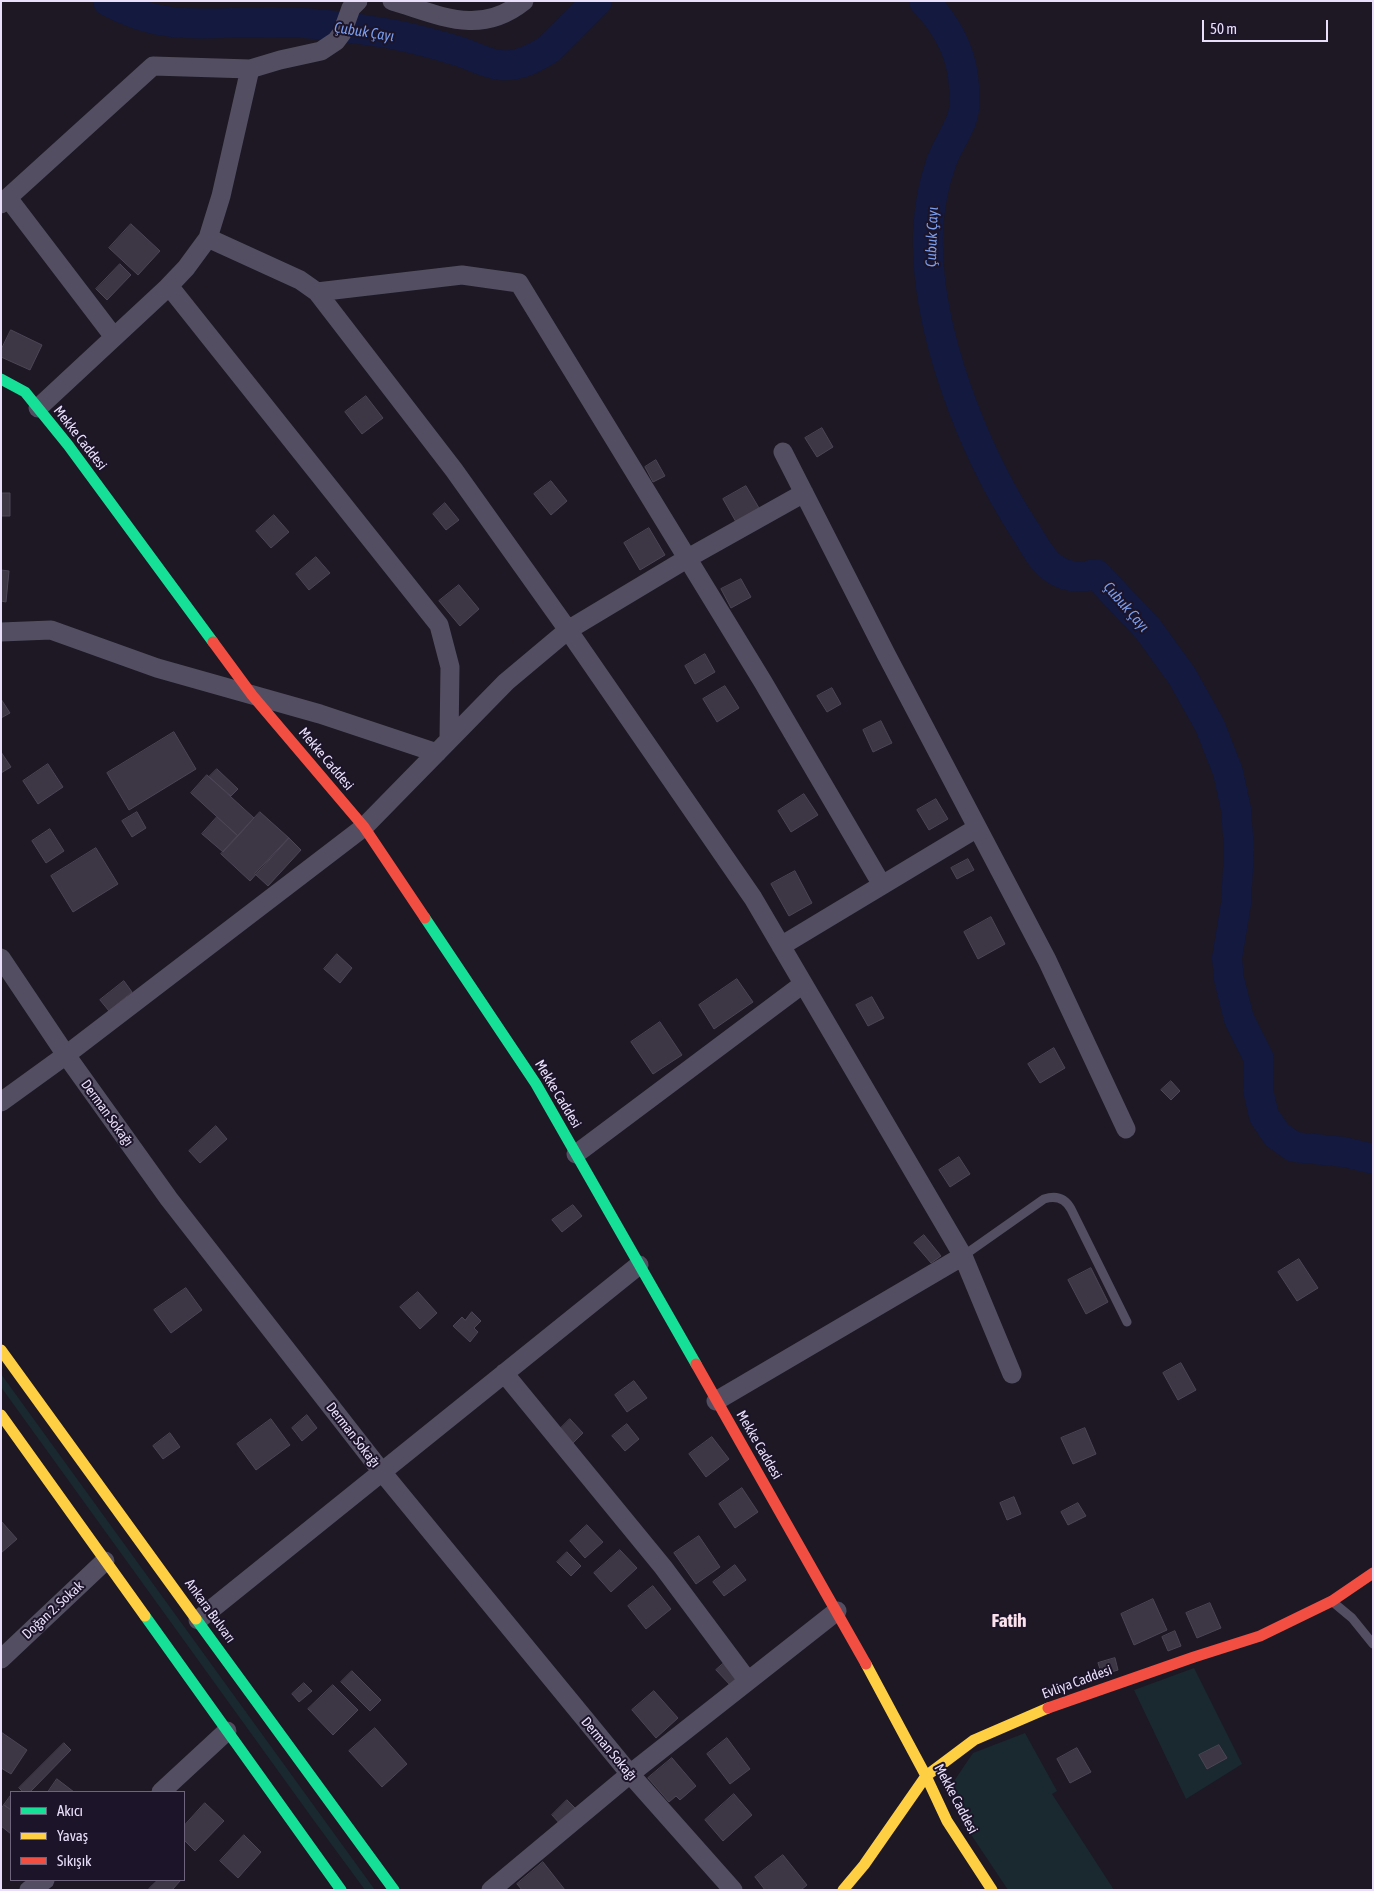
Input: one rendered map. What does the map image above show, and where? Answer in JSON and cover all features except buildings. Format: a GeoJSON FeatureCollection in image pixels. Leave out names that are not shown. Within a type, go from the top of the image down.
{"type":"FeatureCollection","features":[{"type":"Feature","properties":{"kind":"street"},"geometry":{"type":"LineString","coordinates":[[392,1],[460,21],[474,22],[508,12],[524,1]]}},
{"type":"Feature","properties":{"kind":"street"},"geometry":{"type":"LineString","coordinates":[[114,337],[5,201],[154,66],[250,69],[321,51],[342,33],[353,8]]}},
{"type":"Feature","properties":{"kind":"street"},"geometry":{"type":"LineString","coordinates":[[38,408],[169,286],[186,268],[208,238],[221,196],[250,69]]}},
{"type":"Feature","properties":{"kind":"street"},"geometry":{"type":"LineString","coordinates":[[208,238],[300,280],[317,292],[454,470],[568,630],[753,898],[963,1256],[1012,1374]]}},
{"type":"Feature","properties":{"kind":"street"},"geometry":{"type":"LineString","coordinates":[[317,292],[462,275],[519,283],[763,682],[882,885]]}},
{"type":"Feature","properties":{"kind":"street"},"geometry":{"type":"LineString","coordinates":[[169,286],[439,625],[450,667],[443,746]]}},
{"type":"Feature","properties":{"kind":"street","name":"Mekke Caddesi"},"geometry":{"type":"LineString","coordinates":[[1,379],[24,392],[38,408],[68,445],[252,695],[364,826],[536,1084],[836,1611],[926,1776],[947,1821],[992,1890]]}},
{"type":"Feature","properties":{"kind":"street"},"geometry":{"type":"LineString","coordinates":[[783,452],[1047,960],[1126,1129]]}},
{"type":"Feature","properties":{"kind":"street"},"geometry":{"type":"LineString","coordinates":[[1,1102],[66,1055],[364,826],[506,682],[568,630],[688,558],[804,494]]}},
{"type":"Feature","properties":{"kind":"street"},"geometry":{"type":"LineString","coordinates":[[1,632],[51,630],[157,668],[443,746]]}},
{"type":"Feature","properties":{"kind":"street"},"geometry":{"type":"LineString","coordinates":[[781,946],[978,828]]}},
{"type":"Feature","properties":{"kind":"street","name":"Derman Sokağı"},"geometry":{"type":"LineString","coordinates":[[1,958],[66,1055],[169,1199],[382,1472],[630,1774],[733,1890]]}},
{"type":"Feature","properties":{"kind":"street"},"geometry":{"type":"LineString","coordinates":[[576,1154],[804,984]]}},
{"type":"Feature","properties":{"kind":"street"},"geometry":{"type":"LineString","coordinates":[[716,1400],[963,1256]]}},
{"type":"Feature","properties":{"kind":"street"},"geometry":{"type":"LineString","coordinates":[[198,1620],[639,1265]]}},
{"type":"Feature","properties":{"kind":"street","name":"Ankara Bulvarı"},"geometry":{"type":"LineString","coordinates":[[1,1350],[394,1890]]}},
{"type":"Feature","properties":{"kind":"street"},"geometry":{"type":"LineString","coordinates":[[504,1373],[663,1567],[748,1681]]}},
{"type":"Feature","properties":{"kind":"street"},"geometry":{"type":"LineString","coordinates":[[1,1415],[340,1890]]}},
{"type":"Feature","properties":{"kind":"street","name":"Doğan 2. Sokak"},"geometry":{"type":"LineString","coordinates":[[1,1659],[105,1561]]}},
{"type":"Feature","properties":{"kind":"street","name":"Evliya Caddesi"},"geometry":{"type":"LineString","coordinates":[[843,1890],[864,1865],[926,1776],[974,1740],[1033,1714],[1194,1657],[1252,1639],[1332,1601],[1373,1573]]}},
{"type":"Feature","properties":{"kind":"street"},"geometry":{"type":"LineString","coordinates":[[491,1890],[630,1774],[836,1611]]}},
{"type":"Feature","properties":{"kind":"street"},"geometry":{"type":"LineString","coordinates":[[162,1791],[227,1731]]}},
{"type":"Feature","properties":{"kind":"street"},"geometry":{"type":"LineString","coordinates":[[29,1890],[43,1881]]}},
{"type":"Feature","properties":{"kind":"lane"},"geometry":{"type":"LineString","coordinates":[[963,1256],[1044,1199],[1056,1197],[1063,1199],[1071,1209],[1127,1322]]}},
{"type":"Feature","properties":{"kind":"lane"},"geometry":{"type":"LineString","coordinates":[[1332,1601],[1352,1618],[1373,1644]]}},
{"type":"Feature","properties":{"kind":"shaded area"},"geometry":{"type":"Polygon","coordinates":[[[1,1374],[375,1890],[365,1890],[315,1822],[1,1387],[1,1374]]]}},
{"type":"Feature","properties":{"kind":"shaded area"},"geometry":{"type":"Polygon","coordinates":[[[1194,1668],[1242,1764],[1186,1799],[1134,1690],[1194,1668]]]}},
{"type":"Feature","properties":{"kind":"shaded area"},"geometry":{"type":"Polygon","coordinates":[[[1025,1733],[1057,1791],[1052,1794],[1114,1890],[1008,1890],[970,1833],[952,1784],[973,1753],[1025,1733]]]}},
{"type":"Feature","properties":{"kind":"waterway","name":"Çubuk Çayı"},"geometry":{"type":"LineString","coordinates":[[108,1],[150,18],[170,22],[190,24],[299,23],[383,33],[439,45],[500,65],[513,65],[526,61],[549,49],[597,1]]}},
{"type":"Feature","properties":{"kind":"waterway","name":"Çubuk Çayı"},"geometry":{"type":"LineString","coordinates":[[924,1],[940,20],[952,41],[961,63],[963,75],[965,100],[963,115],[938,171],[929,215],[928,233],[929,270],[935,309],[944,348],[970,426],[1005,498],[1044,560],[1063,574],[1079,576],[1096,574],[1148,629],[1182,676],[1210,726],[1228,772],[1236,809],[1239,850],[1236,904],[1227,958],[1229,979],[1239,1019],[1259,1059],[1258,1090],[1264,1116],[1277,1135],[1294,1147],[1344,1152],[1373,1159]]}},
{"type":"Feature","properties":{"kind":"traffic: fast"},"geometry":{"type":"LineString","coordinates":[[1,379],[25,392],[68,445],[213,642]]}},
{"type":"Feature","properties":{"kind":"traffic: fast"},"geometry":{"type":"LineString","coordinates":[[425,918],[536,1084],[696,1364]]}},
{"type":"Feature","properties":{"kind":"traffic: fast"},"geometry":{"type":"LineString","coordinates":[[145,1616],[341,1890]]}},
{"type":"Feature","properties":{"kind":"traffic: fast"},"geometry":{"type":"LineString","coordinates":[[196,1619],[394,1890]]}},
{"type":"Feature","properties":{"kind":"traffic: slow"},"geometry":{"type":"LineString","coordinates":[[1,1350],[196,1619]]}},
{"type":"Feature","properties":{"kind":"traffic: slow"},"geometry":{"type":"LineString","coordinates":[[1,1415],[145,1616]]}},
{"type":"Feature","properties":{"kind":"traffic: slow"},"geometry":{"type":"LineString","coordinates":[[866,1664],[926,1776],[947,1821],[992,1890]]}},
{"type":"Feature","properties":{"kind":"traffic: slow"},"geometry":{"type":"LineString","coordinates":[[843,1890],[864,1865],[926,1776],[974,1740],[1048,1708]]}},
{"type":"Feature","properties":{"kind":"traffic: jam"},"geometry":{"type":"LineString","coordinates":[[213,642],[252,695],[364,827],[425,918]]}},
{"type":"Feature","properties":{"kind":"traffic: jam"},"geometry":{"type":"LineString","coordinates":[[696,1364],[866,1664]]}},
{"type":"Feature","properties":{"kind":"traffic: jam"},"geometry":{"type":"LineString","coordinates":[[1048,1708],[1260,1636],[1332,1601],[1373,1573]]}},
{"type":"Feature","properties":{"kind":"district","name":"Fatih"},"geometry":{"type":"Point","coordinates":[1009,1621]}}]}
